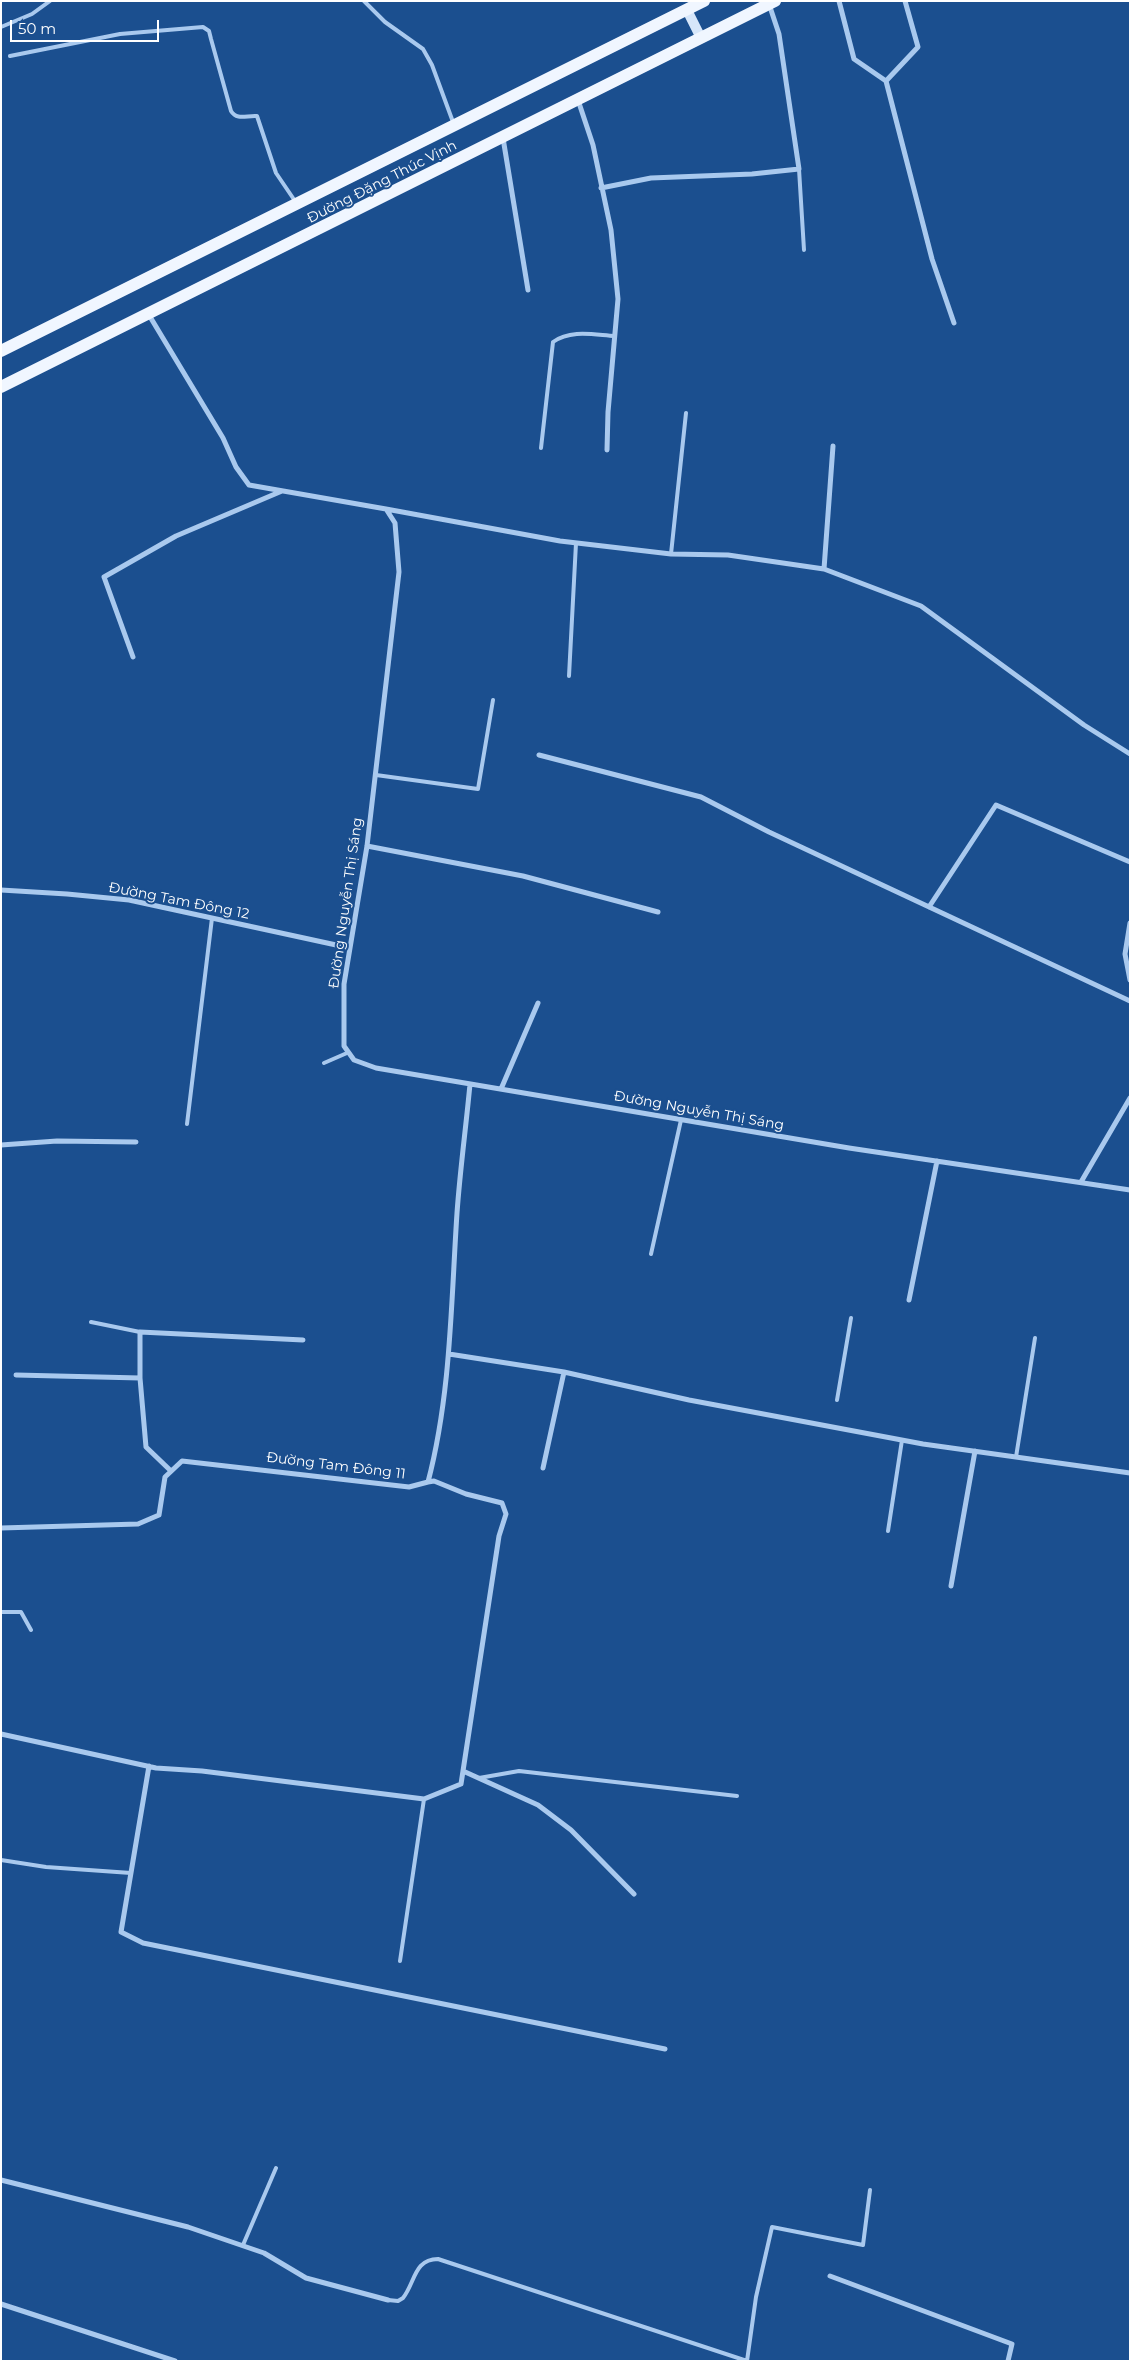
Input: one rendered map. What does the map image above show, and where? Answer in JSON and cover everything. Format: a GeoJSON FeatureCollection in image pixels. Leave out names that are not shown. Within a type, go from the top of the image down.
{"type":"FeatureCollection","features":[{"type":"Feature","properties":{"kind":"main road","name":"Đường Đặng Thúc Vịnh"},"geometry":{"type":"LineString","coordinates":[[1,352],[298,205],[685,6],[704,1]]}},
{"type":"Feature","properties":{"kind":"main road","name":"Đường Đặng Thúc Vịnh"},"geometry":{"type":"LineString","coordinates":[[1,387],[772,2]]}},
{"type":"Feature","properties":{"kind":"main road"},"geometry":{"type":"LineString","coordinates":[[685,6],[701,38]]}},
{"type":"Feature","properties":{"kind":"street"},"geometry":{"type":"LineString","coordinates":[[839,1],[854,59],[886,81],[932,259],[954,323]]}},
{"type":"Feature","properties":{"kind":"street"},"geometry":{"type":"LineString","coordinates":[[886,81],[918,47],[905,1]]}},
{"type":"Feature","properties":{"kind":"street"},"geometry":{"type":"LineString","coordinates":[[602,188],[651,178],[752,174],[799,169],[779,34],[772,2]]}},
{"type":"Feature","properties":{"kind":"street"},"geometry":{"type":"LineString","coordinates":[[578,100],[593,146],[611,230],[618,299],[608,412],[607,450]]}},
{"type":"Feature","properties":{"kind":"street"},"geometry":{"type":"LineString","coordinates":[[503,138],[528,290]]}},
{"type":"Feature","properties":{"kind":"street"},"geometry":{"type":"LineString","coordinates":[[148,315],[223,438],[236,468],[249,485],[576,543],[671,554],[728,555],[824,569],[921,606],[1084,725],[1123,752],[1130,754]]}},
{"type":"Feature","properties":{"kind":"street"},"geometry":{"type":"LineString","coordinates":[[824,569],[833,446]]}},
{"type":"Feature","properties":{"kind":"street"},"geometry":{"type":"LineString","coordinates":[[133,657],[104,577],[176,536],[282,490]]}},
{"type":"Feature","properties":{"kind":"street","name":"Đường Nguyễn Thị Sáng"},"geometry":{"type":"LineString","coordinates":[[386,510],[395,523],[399,572],[367,846],[344,984],[344,1046],[347,1053],[354,1060],[376,1068],[681,1120],[1130,1190]]}},
{"type":"Feature","properties":{"kind":"street"},"geometry":{"type":"LineString","coordinates":[[539,755],[701,797],[769,832],[1130,1001]]}},
{"type":"Feature","properties":{"kind":"street"},"geometry":{"type":"LineString","coordinates":[[929,907],[996,805],[1130,862]]}},
{"type":"Feature","properties":{"kind":"street"},"geometry":{"type":"LineString","coordinates":[[367,846],[523,876],[658,912]]}},
{"type":"Feature","properties":{"kind":"street","name":"Đường Tam Đông 12"},"geometry":{"type":"LineString","coordinates":[[1,890],[129,900],[350,948]]}},
{"type":"Feature","properties":{"kind":"street"},"geometry":{"type":"LineString","coordinates":[[1130,922],[1125,954],[1130,980]]}},
{"type":"Feature","properties":{"kind":"street"},"geometry":{"type":"LineString","coordinates":[[501,1089],[538,1003]]}},
{"type":"Feature","properties":{"kind":"street"},"geometry":{"type":"LineString","coordinates":[[1,1734],[149,1766],[424,1799],[461,1784],[500,1536],[506,1514],[502,1503],[466,1494],[434,1481],[428,1482],[436,1446],[449,1354],[457,1211],[470,1084]]}},
{"type":"Feature","properties":{"kind":"street"},"geometry":{"type":"LineString","coordinates":[[1081,1182],[1130,1098]]}},
{"type":"Feature","properties":{"kind":"street"},"geometry":{"type":"LineString","coordinates":[[1,1145],[57,1141],[136,1142]]}},
{"type":"Feature","properties":{"kind":"street"},"geometry":{"type":"LineString","coordinates":[[909,1300],[937,1161]]}},
{"type":"Feature","properties":{"kind":"street"},"geometry":{"type":"LineString","coordinates":[[1,1528],[138,1524],[159,1516],[165,1477],[171,1471],[146,1447],[140,1378],[140,1332],[303,1340]]}},
{"type":"Feature","properties":{"kind":"street"},"geometry":{"type":"LineString","coordinates":[[449,1354],[564,1372],[689,1400],[902,1440],[1130,1473]]}},
{"type":"Feature","properties":{"kind":"street"},"geometry":{"type":"LineString","coordinates":[[543,1468],[564,1372]]}},
{"type":"Feature","properties":{"kind":"street"},"geometry":{"type":"LineString","coordinates":[[16,1375],[140,1378]]}},
{"type":"Feature","properties":{"kind":"street"},"geometry":{"type":"LineString","coordinates":[[951,1586],[975,1451]]}},
{"type":"Feature","properties":{"kind":"street","name":"Đường Tam Đông 11"},"geometry":{"type":"LineString","coordinates":[[171,1471],[182,1461],[409,1487],[428,1482]]}},
{"type":"Feature","properties":{"kind":"street"},"geometry":{"type":"LineString","coordinates":[[149,1766],[121,1932],[143,1943],[666,2049]]}},
{"type":"Feature","properties":{"kind":"street"},"geometry":{"type":"LineString","coordinates":[[463,1771],[538,1805],[571,1830],[634,1894]]}},
{"type":"Feature","properties":{"kind":"street"},"geometry":{"type":"LineString","coordinates":[[1,2180],[178,2225],[243,2245],[264,2253],[306,2278],[388,2300]]}},
{"type":"Feature","properties":{"kind":"street"},"geometry":{"type":"LineString","coordinates":[[830,2276],[1012,2344],[1008,2361]]}},
{"type":"Feature","properties":{"kind":"street"},"geometry":{"type":"LineString","coordinates":[[1,2304],[175,2361]]}},
{"type":"Feature","properties":{"kind":"lane"},"geometry":{"type":"LineString","coordinates":[[1,27],[32,14],[50,1]]}},
{"type":"Feature","properties":{"kind":"lane"},"geometry":{"type":"LineString","coordinates":[[364,1],[384,22],[423,50],[432,65],[454,126]]}},
{"type":"Feature","properties":{"kind":"lane"},"geometry":{"type":"LineString","coordinates":[[10,56],[120,34],[203,27],[208,31],[211,38],[231,111],[234,116],[240,118],[249,115],[257,116],[276,173],[298,205]]}},
{"type":"Feature","properties":{"kind":"lane"},"geometry":{"type":"LineString","coordinates":[[799,169],[804,250]]}},
{"type":"Feature","properties":{"kind":"lane"},"geometry":{"type":"LineString","coordinates":[[541,448],[553,342],[561,336],[576,334],[615,336]]}},
{"type":"Feature","properties":{"kind":"lane"},"geometry":{"type":"LineString","coordinates":[[671,554],[686,413]]}},
{"type":"Feature","properties":{"kind":"lane"},"geometry":{"type":"LineString","coordinates":[[569,676],[576,543]]}},
{"type":"Feature","properties":{"kind":"lane"},"geometry":{"type":"LineString","coordinates":[[376,774],[478,789],[493,700]]}},
{"type":"Feature","properties":{"kind":"lane"},"geometry":{"type":"LineString","coordinates":[[187,1124],[212,918]]}},
{"type":"Feature","properties":{"kind":"lane"},"geometry":{"type":"LineString","coordinates":[[324,1063],[347,1053]]}},
{"type":"Feature","properties":{"kind":"lane"},"geometry":{"type":"LineString","coordinates":[[650,1254],[681,1120]]}},
{"type":"Feature","properties":{"kind":"lane"},"geometry":{"type":"LineString","coordinates":[[837,1400],[852,1318]]}},
{"type":"Feature","properties":{"kind":"lane"},"geometry":{"type":"LineString","coordinates":[[91,1322],[140,1332]]}},
{"type":"Feature","properties":{"kind":"lane"},"geometry":{"type":"LineString","coordinates":[[1016,1457],[1035,1338]]}},
{"type":"Feature","properties":{"kind":"lane"},"geometry":{"type":"LineString","coordinates":[[888,1531],[902,1440]]}},
{"type":"Feature","properties":{"kind":"lane"},"geometry":{"type":"LineString","coordinates":[[1,1612],[21,1612],[31,1630]]}},
{"type":"Feature","properties":{"kind":"lane"},"geometry":{"type":"LineString","coordinates":[[479,1778],[519,1772],[737,1796]]}},
{"type":"Feature","properties":{"kind":"lane"},"geometry":{"type":"LineString","coordinates":[[400,1961],[424,1799]]}},
{"type":"Feature","properties":{"kind":"lane"},"geometry":{"type":"LineString","coordinates":[[1,1860],[131,1873]]}},
{"type":"Feature","properties":{"kind":"lane"},"geometry":{"type":"LineString","coordinates":[[243,2245],[276,2168]]}},
{"type":"Feature","properties":{"kind":"lane"},"geometry":{"type":"LineString","coordinates":[[388,2300],[398,2301],[403,2298],[420,2266],[430,2259],[438,2259],[747,2361],[756,2296],[772,2227],[863,2245],[870,2190]]}}]}
